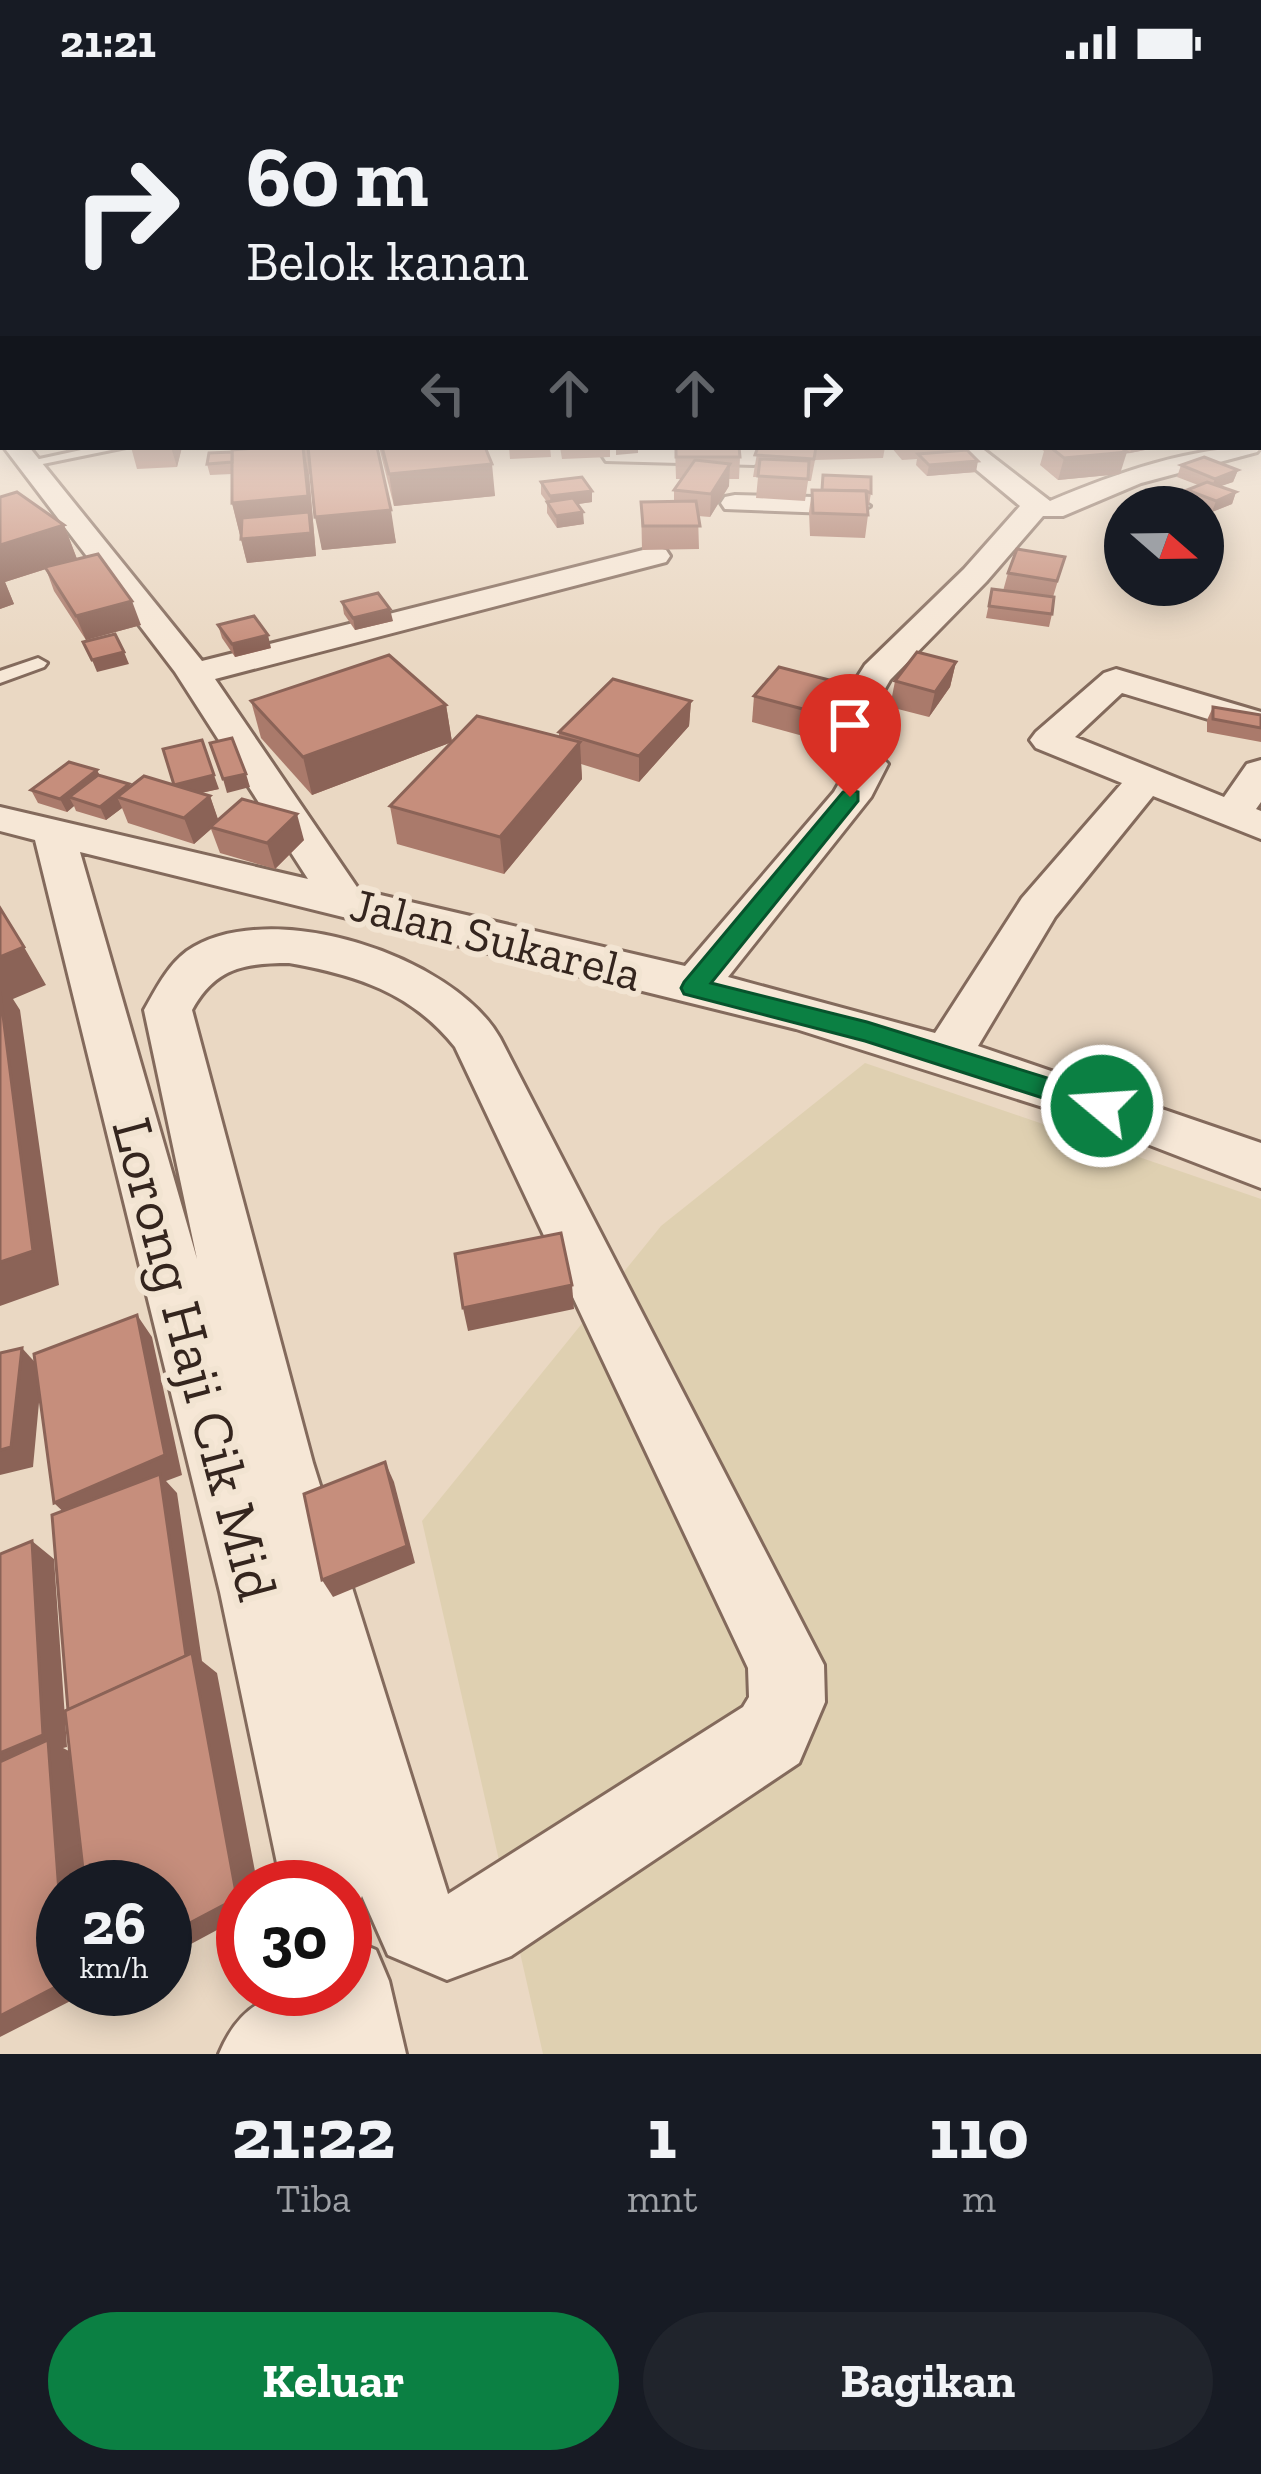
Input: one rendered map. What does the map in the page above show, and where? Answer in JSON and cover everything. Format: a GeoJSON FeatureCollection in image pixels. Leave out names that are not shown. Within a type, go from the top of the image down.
{"type":"FeatureCollection","features":[{"type":"Feature","properties":{"kind":"street"},"geometry":{"type":"LineString","coordinates":[[30,466],[138,592],[283,803],[344,902]]}},
{"type":"Feature","properties":{"kind":"street"},"geometry":{"type":"LineString","coordinates":[[752,466],[732,510],[856,506]]}},
{"type":"Feature","properties":{"kind":"street"},"geometry":{"type":"LineString","coordinates":[[990,466],[1036,506],[1057,510],[1156,466]]}},
{"type":"Feature","properties":{"kind":"street"},"geometry":{"type":"LineString","coordinates":[[693,988],[850,797],[868,764],[839,736],[846,718],[898,647],[967,584],[1036,506]]}},
{"type":"Feature","properties":{"kind":"street"},"geometry":{"type":"LineString","coordinates":[[194,674],[655,556]]}},
{"type":"Feature","properties":{"kind":"street"},"geometry":{"type":"LineString","coordinates":[[1261,724],[1116,680],[1049,737],[1246,820],[1261,772]]}},
{"type":"Feature","properties":{"kind":"street"},"geometry":{"type":"LineString","coordinates":[[946,1056],[1038,908],[1145,781]]}},
{"type":"Feature","properties":{"kind":"street"},"geometry":{"type":"LineString","coordinates":[[164,858],[283,803]]}},
{"type":"Feature","properties":{"kind":"street","name":"Jalan Sukarela"},"geometry":{"type":"LineString","coordinates":[[27,826],[693,988],[946,1056],[1121,1112],[1261,1166]]}},
{"type":"Feature","properties":{"kind":"street","name":"Lorong Haji Cik Mid"},"geometry":{"type":"LineString","coordinates":[[27,826],[256,1592],[318,1860]]}},
{"type":"Feature","properties":{"kind":"street"},"geometry":{"type":"LineString","coordinates":[[385,967],[420,920]]}},
{"type":"Feature","properties":{"kind":"street"},"geometry":{"type":"LineString","coordinates":[[290,947],[385,967],[439,996],[475,1038],[776,1644],[790,1684],[782,1717],[771,1735],[481,1926],[447,1937],[418,1925],[409,1911],[302,1553],[212,1216],[168,1010],[195,968],[224,949],[290,947]]}},
{"type":"Feature","properties":{"kind":"street"},"geometry":{"type":"LineString","coordinates":[[264,2054],[344,2016]]}},
{"type":"Feature","properties":{"kind":"lane"},"geometry":{"type":"LineString","coordinates":[[0,677],[38,663]]}},
{"type":"Feature","properties":{"kind":"shaded area"},"geometry":{"type":"Polygon","coordinates":[[[865,1063],[1261,1199],[1261,2054],[543,2054],[422,1521],[661,1226],[865,1063]]]}},
{"type":"Feature","properties":{"kind":"building"},"geometry":{"type":"Polygon","coordinates":[[[232,466],[305,466],[308,496],[232,503],[232,466]]]}},
{"type":"Feature","properties":{"kind":"building"},"geometry":{"type":"Polygon","coordinates":[[[310,466],[381,466],[391,510],[315,517],[310,466]]]}},
{"type":"Feature","properties":{"kind":"building"},"geometry":{"type":"Polygon","coordinates":[[[387,466],[472,466],[389,474],[387,466]]]}},
{"type":"Feature","properties":{"kind":"building"},"geometry":{"type":"Polygon","coordinates":[[[691,466],[729,466],[711,494],[674,490],[691,466]]]}},
{"type":"Feature","properties":{"kind":"building"},"geometry":{"type":"Polygon","coordinates":[[[759,466],[809,466],[808,479],[758,476],[759,466]]]}},
{"type":"Feature","properties":{"kind":"building"},"geometry":{"type":"Polygon","coordinates":[[[1183,466],[1238,470],[1215,479],[1183,466]]]}},
{"type":"Feature","properties":{"kind":"building"},"geometry":{"type":"Polygon","coordinates":[[[823,475],[871,477],[871,493],[822,490],[823,475]]]}},
{"type":"Feature","properties":{"kind":"building"},"geometry":{"type":"Polygon","coordinates":[[[582,477],[592,491],[550,496],[541,482],[582,477]]]}},
{"type":"Feature","properties":{"kind":"building"},"geometry":{"type":"Polygon","coordinates":[[[812,490],[866,491],[868,515],[813,513],[812,490]]]}},
{"type":"Feature","properties":{"kind":"building"},"geometry":{"type":"Polygon","coordinates":[[[17,492],[64,525],[0,545],[0,497],[17,492]]]}},
{"type":"Feature","properties":{"kind":"building"},"geometry":{"type":"Polygon","coordinates":[[[573,498],[583,512],[556,516],[547,502],[573,498]]]}},
{"type":"Feature","properties":{"kind":"building"},"geometry":{"type":"Polygon","coordinates":[[[696,501],[700,526],[643,526],[641,502],[696,501]]]}},
{"type":"Feature","properties":{"kind":"building"},"geometry":{"type":"Polygon","coordinates":[[[309,512],[311,533],[241,539],[242,518],[309,512]]]}},
{"type":"Feature","properties":{"kind":"building"},"geometry":{"type":"Polygon","coordinates":[[[1017,549],[1065,557],[1057,581],[1008,573],[1017,549]]]}},
{"type":"Feature","properties":{"kind":"building"},"geometry":{"type":"Polygon","coordinates":[[[98,554],[132,601],[76,616],[45,567],[98,554]]]}},
{"type":"Feature","properties":{"kind":"building"},"geometry":{"type":"Polygon","coordinates":[[[992,589],[1054,597],[1052,614],[989,606],[992,589]]]}},
{"type":"Feature","properties":{"kind":"building"},"geometry":{"type":"Polygon","coordinates":[[[378,593],[390,609],[353,618],[342,602],[378,593]]]}},
{"type":"Feature","properties":{"kind":"building"},"geometry":{"type":"Polygon","coordinates":[[[254,616],[268,635],[232,644],[218,625],[254,616]]]}},
{"type":"Feature","properties":{"kind":"building"},"geometry":{"type":"Polygon","coordinates":[[[115,634],[124,652],[92,660],[83,642],[115,634]]]}},
{"type":"Feature","properties":{"kind":"building"},"geometry":{"type":"Polygon","coordinates":[[[917,652],[956,662],[935,692],[895,681],[917,652]]]}},
{"type":"Feature","properties":{"kind":"building"},"geometry":{"type":"Polygon","coordinates":[[[389,655],[446,705],[303,757],[251,701],[389,655]]]}},
{"type":"Feature","properties":{"kind":"building"},"geometry":{"type":"Polygon","coordinates":[[[779,667],[852,686],[829,716],[754,696],[779,667]]]}},
{"type":"Feature","properties":{"kind":"building"},"geometry":{"type":"Polygon","coordinates":[[[613,679],[691,701],[639,756],[559,732],[613,679]]]}},
{"type":"Feature","properties":{"kind":"building"},"geometry":{"type":"Polygon","coordinates":[[[1213,707],[1261,715],[1261,728],[1213,719],[1213,707]]]}},
{"type":"Feature","properties":{"kind":"building"},"geometry":{"type":"Polygon","coordinates":[[[477,716],[580,742],[500,837],[390,806],[477,716]]]}},
{"type":"Feature","properties":{"kind":"building"},"geometry":{"type":"Polygon","coordinates":[[[232,738],[246,774],[223,779],[210,743],[232,738]]]}},
{"type":"Feature","properties":{"kind":"building"},"geometry":{"type":"Polygon","coordinates":[[[202,740],[214,775],[174,785],[163,749],[202,740]]]}},
{"type":"Feature","properties":{"kind":"building"},"geometry":{"type":"Polygon","coordinates":[[[69,762],[97,770],[60,799],[31,790],[69,762]]]}},
{"type":"Feature","properties":{"kind":"building"},"geometry":{"type":"Polygon","coordinates":[[[98,775],[129,784],[100,807],[69,797],[98,775]]]}},
{"type":"Feature","properties":{"kind":"building"},"geometry":{"type":"Polygon","coordinates":[[[144,776],[210,796],[184,818],[117,797],[144,776]]]}},
{"type":"Feature","properties":{"kind":"building"},"geometry":{"type":"Polygon","coordinates":[[[242,799],[297,814],[267,843],[210,827],[242,799]]]}},
{"type":"Feature","properties":{"kind":"building"},"geometry":{"type":"Polygon","coordinates":[[[0,908],[24,947],[0,957],[0,908]]]}},
{"type":"Feature","properties":{"kind":"building"},"geometry":{"type":"Polygon","coordinates":[[[0,992],[33,1251],[0,1262],[0,992]]]}},
{"type":"Feature","properties":{"kind":"building"},"geometry":{"type":"Polygon","coordinates":[[[561,1233],[572,1285],[463,1308],[455,1254],[561,1233]]]}},
{"type":"Feature","properties":{"kind":"building"},"geometry":{"type":"Polygon","coordinates":[[[137,1315],[165,1455],[54,1503],[34,1354],[137,1315]]]}},
{"type":"Feature","properties":{"kind":"building"},"geometry":{"type":"Polygon","coordinates":[[[22,1348],[11,1447],[0,1450],[0,1353],[22,1348]]]}},
{"type":"Feature","properties":{"kind":"building"},"geometry":{"type":"Polygon","coordinates":[[[385,1462],[407,1546],[322,1580],[304,1494],[385,1462]]]}},
{"type":"Feature","properties":{"kind":"building"},"geometry":{"type":"Polygon","coordinates":[[[160,1474],[186,1656],[68,1710],[52,1515],[160,1474]]]}},
{"type":"Feature","properties":{"kind":"building"},"geometry":{"type":"Polygon","coordinates":[[[32,1541],[43,1735],[0,1753],[0,1554],[32,1541]]]}},
{"type":"Feature","properties":{"kind":"building"},"geometry":{"type":"Polygon","coordinates":[[[192,1653],[230,1860],[216,1860],[216,1909],[192,1922],[192,1860],[82,1860],[65,1711],[192,1653]]]}},
{"type":"Feature","properties":{"kind":"building"},"geometry":{"type":"Polygon","coordinates":[[[48,1740],[57,1860],[36,1860],[36,1997],[0,2016],[0,1762],[48,1740]]]}},
{"type":"Feature","properties":{"kind":"route"},"geometry":{"type":"LineString","coordinates":[[850,797],[693,988],[867,1032],[1102,1106]]}}]}
